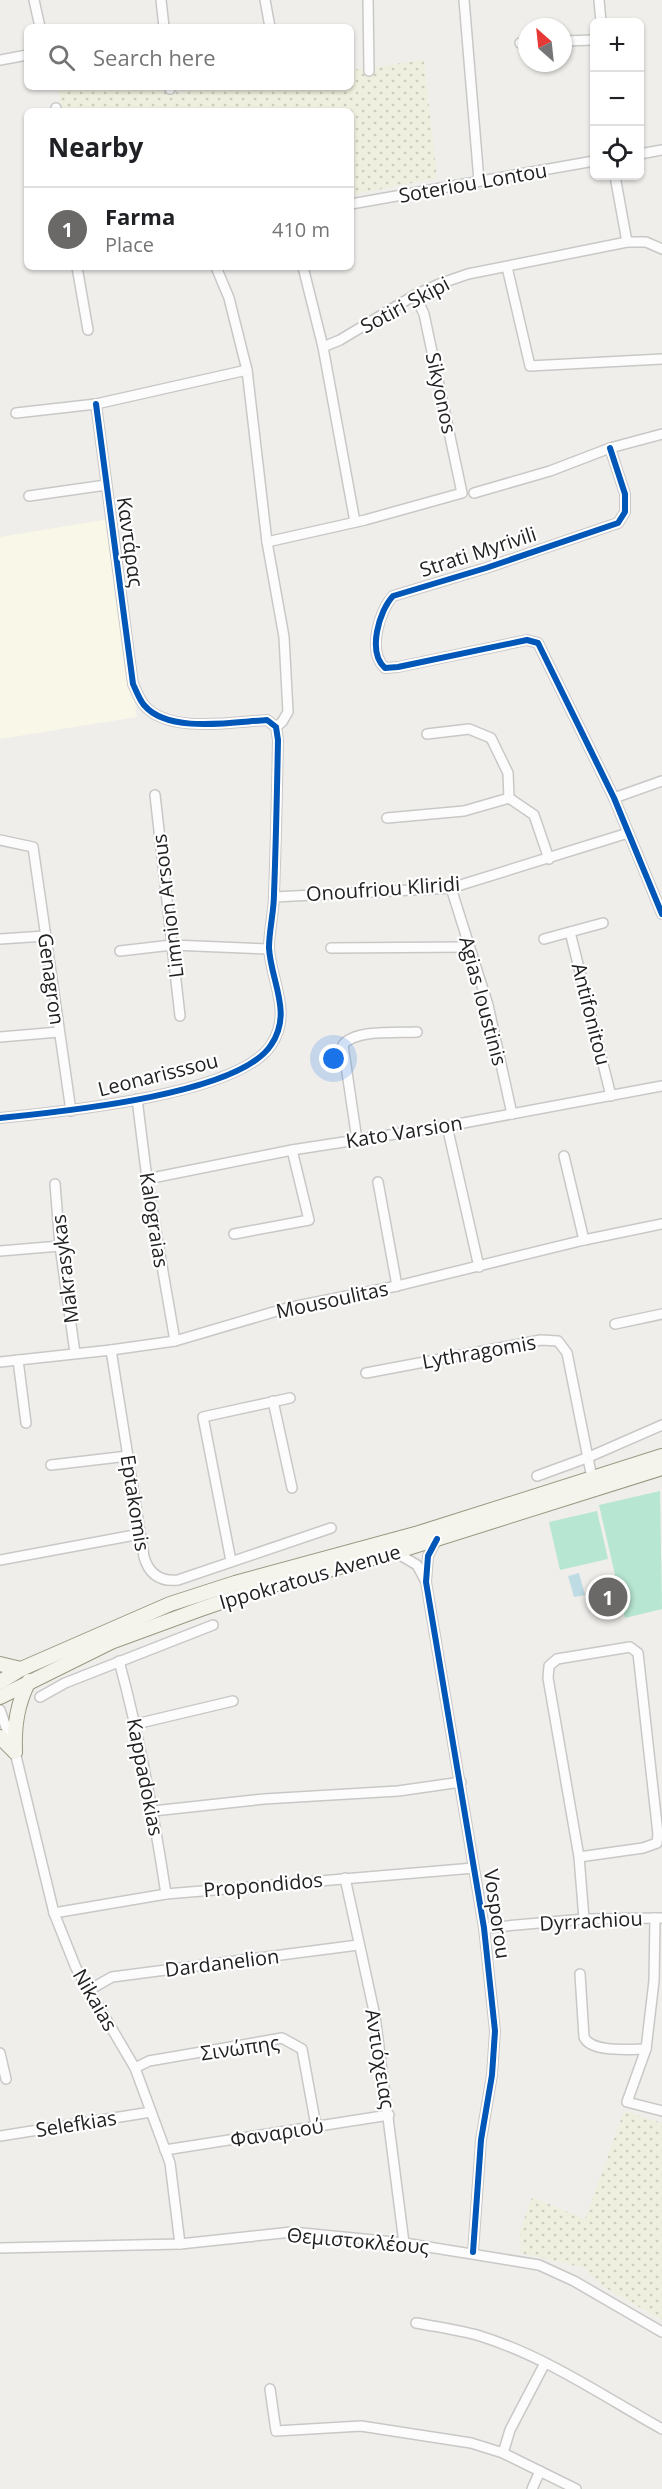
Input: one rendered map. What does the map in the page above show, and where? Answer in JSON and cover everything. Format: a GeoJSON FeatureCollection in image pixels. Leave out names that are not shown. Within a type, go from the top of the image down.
{"type":"FeatureCollection","features":[{"type":"Feature","properties":{"kind":"main road","name":"Ippokratous Avenue"},"geometry":{"type":"LineString","coordinates":[[0,1697],[25,1675],[106,1631],[170,1604],[235,1583],[419,1533],[662,1456]]}},
{"type":"Feature","properties":{"kind":"main road","name":"Ippokratous Avenue"},"geometry":{"type":"LineString","coordinates":[[25,1675],[111,1641],[262,1588],[395,1552],[662,1468]]}},
{"type":"Feature","properties":{"kind":"main road"},"geometry":{"type":"LineString","coordinates":[[0,1664],[25,1675]]}},
{"type":"Feature","properties":{"kind":"main road"},"geometry":{"type":"LineString","coordinates":[[1,1681],[25,1675]]}},
{"type":"Feature","properties":{"kind":"main road"},"geometry":{"type":"LineString","coordinates":[[15,1752],[14,1731],[17,1707],[25,1675]]}},
{"type":"Feature","properties":{"kind":"main road"},"geometry":{"type":"LineString","coordinates":[[0,1737],[15,1752]]}},
{"type":"Feature","properties":{"kind":"street"},"geometry":{"type":"LineString","coordinates":[[34,0],[39,24]]}},
{"type":"Feature","properties":{"kind":"street"},"geometry":{"type":"LineString","coordinates":[[162,0],[164,24]]}},
{"type":"Feature","properties":{"kind":"street"},"geometry":{"type":"LineString","coordinates":[[265,0],[269,24]]}},
{"type":"Feature","properties":{"kind":"street"},"geometry":{"type":"LineString","coordinates":[[368,0],[369,71]]}},
{"type":"Feature","properties":{"kind":"street"},"geometry":{"type":"LineString","coordinates":[[464,0],[480,181]]}},
{"type":"Feature","properties":{"kind":"street"},"geometry":{"type":"LineString","coordinates":[[599,0],[601,18]]}},
{"type":"Feature","properties":{"kind":"street"},"geometry":{"type":"LineString","coordinates":[[572,41],[590,40]]}},
{"type":"Feature","properties":{"kind":"street"},"geometry":{"type":"LineString","coordinates":[[0,60],[24,56]]}},
{"type":"Feature","properties":{"kind":"street"},"geometry":{"type":"LineString","coordinates":[[644,153],[662,150]]}},
{"type":"Feature","properties":{"kind":"street","name":"Soteriou Lontou"},"geometry":{"type":"LineString","coordinates":[[354,203],[590,162]]}},
{"type":"Feature","properties":{"kind":"street"},"geometry":{"type":"LineString","coordinates":[[616,180],[627,242],[646,242],[662,249]]}},
{"type":"Feature","properties":{"kind":"street","name":"Sotiri Skipi"},"geometry":{"type":"LineString","coordinates":[[323,346],[340,340],[415,296],[468,274],[627,242]]}},
{"type":"Feature","properties":{"kind":"street"},"geometry":{"type":"LineString","coordinates":[[507,267],[530,366],[662,358]]}},
{"type":"Feature","properties":{"kind":"street"},"geometry":{"type":"LineString","coordinates":[[77,270],[87,330]]}},
{"type":"Feature","properties":{"kind":"street"},"geometry":{"type":"LineString","coordinates":[[217,270],[229,298],[248,370],[267,542],[284,637],[288,712],[276,727]]}},
{"type":"Feature","properties":{"kind":"street"},"geometry":{"type":"LineString","coordinates":[[267,542],[355,522],[323,346],[304,270]]}},
{"type":"Feature","properties":{"kind":"street","name":"Sikyonos"},"geometry":{"type":"LineString","coordinates":[[355,522],[462,493],[424,314],[415,296]]}},
{"type":"Feature","properties":{"kind":"street"},"geometry":{"type":"LineString","coordinates":[[16,413],[96,404],[248,370]]}},
{"type":"Feature","properties":{"kind":"street","name":"Καντάρας"},"geometry":{"type":"LineString","coordinates":[[96,404],[133,684],[144,706],[164,718],[192,724],[267,720],[276,727]]}},
{"type":"Feature","properties":{"kind":"street"},"geometry":{"type":"LineString","coordinates":[[474,493],[550,471],[610,448],[662,435]]}},
{"type":"Feature","properties":{"kind":"street","name":"Strati Myrivili"},"geometry":{"type":"LineString","coordinates":[[610,448],[625,494],[625,512],[618,523],[486,568],[393,596],[384,604],[377,630],[376,652],[379,662],[385,668],[527,640],[538,643],[614,798]]}},
{"type":"Feature","properties":{"kind":"street"},"geometry":{"type":"LineString","coordinates":[[29,496],[106,485]]}},
{"type":"Feature","properties":{"kind":"street","name":"Leonarisssou"},"geometry":{"type":"LineString","coordinates":[[0,1118],[71,1111],[137,1100],[218,1080],[247,1067],[271,1045],[282,1015],[269,949],[274,897],[278,740],[276,727]]}},
{"type":"Feature","properties":{"kind":"street"},"geometry":{"type":"LineString","coordinates":[[427,734],[469,729],[491,738],[508,773],[509,798]]}},
{"type":"Feature","properties":{"kind":"street"},"geometry":{"type":"LineString","coordinates":[[662,781],[614,798],[662,914]]}},
{"type":"Feature","properties":{"kind":"street","name":"Limnion Arsous"},"geometry":{"type":"LineString","coordinates":[[155,795],[180,1016]]}},
{"type":"Feature","properties":{"kind":"street"},"geometry":{"type":"LineString","coordinates":[[387,818],[464,811],[509,798]]}},
{"type":"Feature","properties":{"kind":"street"},"geometry":{"type":"LineString","coordinates":[[509,798],[534,815],[549,859]]}},
{"type":"Feature","properties":{"kind":"street","name":"Onoufriou Kliridi"},"geometry":{"type":"LineString","coordinates":[[274,897],[451,888],[628,833]]}},
{"type":"Feature","properties":{"kind":"street"},"geometry":{"type":"LineString","coordinates":[[0,835],[0,840]]}},
{"type":"Feature","properties":{"kind":"street","name":"Genagron"},"geometry":{"type":"LineString","coordinates":[[0,840],[33,847],[71,1111]]}},
{"type":"Feature","properties":{"kind":"street","name":"Agias Ioustinis"},"geometry":{"type":"LineString","coordinates":[[451,888],[488,1005],[512,1114]]}},
{"type":"Feature","properties":{"kind":"street"},"geometry":{"type":"LineString","coordinates":[[544,939],[603,923]]}},
{"type":"Feature","properties":{"kind":"street","name":"Antifonitou"},"geometry":{"type":"LineString","coordinates":[[570,932],[611,1096]]}},
{"type":"Feature","properties":{"kind":"street"},"geometry":{"type":"LineString","coordinates":[[0,939],[45,936]]}},
{"type":"Feature","properties":{"kind":"street"},"geometry":{"type":"LineString","coordinates":[[120,951],[172,945],[269,949]]}},
{"type":"Feature","properties":{"kind":"street"},"geometry":{"type":"LineString","coordinates":[[331,948],[468,947]]}},
{"type":"Feature","properties":{"kind":"street"},"geometry":{"type":"LineString","coordinates":[[0,1037],[59,1032]]}},
{"type":"Feature","properties":{"kind":"street"},"geometry":{"type":"LineString","coordinates":[[357,1140],[343,1045],[346,1040],[358,1035],[417,1032]]}},
{"type":"Feature","properties":{"kind":"street"},"geometry":{"type":"LineString","coordinates":[[661,1086],[662,1097]]}},
{"type":"Feature","properties":{"kind":"street","name":"Kato Varsion"},"geometry":{"type":"LineString","coordinates":[[147,1179],[292,1150],[447,1126],[661,1086]]}},
{"type":"Feature","properties":{"kind":"street","name":"Kalograias"},"geometry":{"type":"LineString","coordinates":[[137,1100],[147,1179],[175,1341]]}},
{"type":"Feature","properties":{"kind":"street"},"geometry":{"type":"LineString","coordinates":[[447,1126],[479,1267]]}},
{"type":"Feature","properties":{"kind":"street"},"geometry":{"type":"LineString","coordinates":[[234,1234],[309,1220],[292,1150]]}},
{"type":"Feature","properties":{"kind":"street"},"geometry":{"type":"LineString","coordinates":[[564,1156],[584,1240]]}},
{"type":"Feature","properties":{"kind":"street"},"geometry":{"type":"LineString","coordinates":[[378,1182],[397,1286]]}},
{"type":"Feature","properties":{"kind":"street","name":"Makrasykas"},"geometry":{"type":"LineString","coordinates":[[56,1184],[60,1246],[75,1353]]}},
{"type":"Feature","properties":{"kind":"street","name":"Mousoulitas"},"geometry":{"type":"LineString","coordinates":[[0,1362],[175,1341],[287,1308],[397,1286],[584,1240],[662,1224]]}},
{"type":"Feature","properties":{"kind":"street"},"geometry":{"type":"LineString","coordinates":[[0,1251],[60,1246]]}},
{"type":"Feature","properties":{"kind":"street"},"geometry":{"type":"LineString","coordinates":[[615,1324],[662,1314]]}},
{"type":"Feature","properties":{"kind":"street","name":"Lythragomis"},"geometry":{"type":"LineString","coordinates":[[366,1373],[541,1340],[558,1341],[567,1353],[592,1478]]}},
{"type":"Feature","properties":{"kind":"street","name":"Eptakomis"},"geometry":{"type":"LineString","coordinates":[[111,1350],[140,1534],[146,1565],[151,1572],[161,1579],[178,1580],[331,1528]]}},
{"type":"Feature","properties":{"kind":"street"},"geometry":{"type":"LineString","coordinates":[[18,1360],[26,1423]]}},
{"type":"Feature","properties":{"kind":"street"},"geometry":{"type":"LineString","coordinates":[[231,1561],[203,1417],[290,1398]]}},
{"type":"Feature","properties":{"kind":"street"},"geometry":{"type":"LineString","coordinates":[[273,1401],[292,1488]]}},
{"type":"Feature","properties":{"kind":"street"},"geometry":{"type":"LineString","coordinates":[[537,1476],[589,1457],[662,1425]]}},
{"type":"Feature","properties":{"kind":"street"},"geometry":{"type":"LineString","coordinates":[[51,1465],[128,1456]]}},
{"type":"Feature","properties":{"kind":"street"},"geometry":{"type":"LineString","coordinates":[[0,1560],[140,1534]]}},
{"type":"Feature","properties":{"kind":"street"},"geometry":{"type":"LineString","coordinates":[[426,1582],[428,1556],[437,1539]]}},
{"type":"Feature","properties":{"kind":"street"},"geometry":{"type":"LineString","coordinates":[[395,1552],[417,1565],[426,1582]]}},
{"type":"Feature","properties":{"kind":"street","name":"Vosporou"},"geometry":{"type":"LineString","coordinates":[[426,1582],[484,1928],[495,2031],[492,2075],[481,2140],[472,2253]]}},
{"type":"Feature","properties":{"kind":"street"},"geometry":{"type":"LineString","coordinates":[[40,1697],[65,1683],[213,1625]]}},
{"type":"Feature","properties":{"kind":"street"},"geometry":{"type":"LineString","coordinates":[[579,1857],[643,1848],[657,1843],[658,1834],[638,1653],[630,1647],[557,1659],[549,1666],[548,1678],[579,1857],[584,1919]]}},
{"type":"Feature","properties":{"kind":"street","name":"Kappadokias"},"geometry":{"type":"LineString","coordinates":[[119,1661],[136,1724],[166,1894]]}},
{"type":"Feature","properties":{"kind":"street"},"geometry":{"type":"LineString","coordinates":[[136,1724],[232,1701]]}},
{"type":"Feature","properties":{"kind":"street","name":"Nikaias"},"geometry":{"type":"LineString","coordinates":[[0,1710],[15,1752],[54,1913],[76,1968],[135,2068],[170,2163],[180,2244]]}},
{"type":"Feature","properties":{"kind":"street"},"geometry":{"type":"LineString","coordinates":[[153,1811],[264,1799],[398,1791],[461,1782]]}},
{"type":"Feature","properties":{"kind":"street","name":"Propondidos"},"geometry":{"type":"LineString","coordinates":[[54,1913],[166,1894],[474,1868]]}},
{"type":"Feature","properties":{"kind":"street","name":"Αντιόχειας"},"geometry":{"type":"LineString","coordinates":[[345,1878],[375,2016],[404,2243]]}},
{"type":"Feature","properties":{"kind":"street"},"geometry":{"type":"LineString","coordinates":[[658,1918],[646,2049],[627,2102],[662,2111]]}},
{"type":"Feature","properties":{"kind":"street","name":"Dyrrachiou"},"geometry":{"type":"LineString","coordinates":[[484,1928],[584,1919],[658,1918]]}},
{"type":"Feature","properties":{"kind":"street","name":"Dardanelion"},"geometry":{"type":"LineString","coordinates":[[89,1990],[112,1977],[358,1946]]}},
{"type":"Feature","properties":{"kind":"street"},"geometry":{"type":"LineString","coordinates":[[580,1974],[584,2037],[587,2043],[595,2047],[646,2049]]}},
{"type":"Feature","properties":{"kind":"street","name":"Σινώπης"},"geometry":{"type":"LineString","coordinates":[[135,2068],[149,2061],[282,2038],[302,2049],[316,2126]]}},
{"type":"Feature","properties":{"kind":"street"},"geometry":{"type":"LineString","coordinates":[[0,2054],[6,2079]]}},
{"type":"Feature","properties":{"kind":"street","name":"Selefkias"},"geometry":{"type":"LineString","coordinates":[[0,2136],[151,2112]]}},
{"type":"Feature","properties":{"kind":"street","name":"Φαναριού"},"geometry":{"type":"LineString","coordinates":[[165,2150],[389,2115]]}},
{"type":"Feature","properties":{"kind":"street","name":"Θεμιστοκλέους"},"geometry":{"type":"LineString","coordinates":[[0,2248],[180,2244],[292,2232],[404,2243],[539,2265],[574,2281],[662,2332]]}},
{"type":"Feature","properties":{"kind":"street"},"geometry":{"type":"LineString","coordinates":[[416,2323],[478,2335],[545,2363],[662,2429]]}},
{"type":"Feature","properties":{"kind":"street"},"geometry":{"type":"LineString","coordinates":[[503,2453],[510,2430],[545,2363]]}},
{"type":"Feature","properties":{"kind":"street"},"geometry":{"type":"LineString","coordinates":[[270,2389],[276,2431],[361,2426],[471,2443],[503,2453],[576,2489]]}},
{"type":"Feature","properties":{"kind":"street"},"geometry":{"type":"LineString","coordinates":[[532,2489],[540,2471]]}},
{"type":"Feature","properties":{"kind":"shaded area"},"geometry":{"type":"Polygon","coordinates":[[[109,519],[137,717],[0,739],[0,537],[109,519]]]}},
{"type":"Feature","properties":{"kind":"green space"},"geometry":{"type":"Polygon","coordinates":[[[424,60],[437,178],[354,194],[354,108],[61,108],[58,90],[167,90],[168,93],[193,90],[354,90],[354,70],[424,60]]]}},
{"type":"Feature","properties":{"kind":"green space"},"geometry":{"type":"Polygon","coordinates":[[[660,1491],[662,1609],[625,1618],[599,1505],[660,1491]]]}},
{"type":"Feature","properties":{"kind":"green space"},"geometry":{"type":"Polygon","coordinates":[[[597,1511],[608,1559],[560,1570],[549,1522],[597,1511]]]}},
{"type":"Feature","properties":{"kind":"green space"},"geometry":{"type":"Polygon","coordinates":[[[624,2111],[662,2123],[662,2320],[602,2286],[585,2268],[521,2253],[520,2231],[532,2197],[585,2219],[624,2111]]]}},
{"type":"Feature","properties":{"kind":"water"},"geometry":{"type":"Polygon","coordinates":[[[579,1573],[585,1595],[574,1597],[568,1576],[579,1573]]]}},
{"type":"Feature","properties":{"kind":"cycle path"},"geometry":{"type":"LineString","coordinates":[[0,1118],[146,1098],[223,1077],[253,1062],[271,1045],[280,1021],[281,1009],[269,948],[274,901],[278,740],[276,727],[267,720],[219,724],[184,723],[155,714],[141,700],[133,684],[96,404]]}},
{"type":"Feature","properties":{"kind":"cycle path"},"geometry":{"type":"LineString","coordinates":[[610,448],[625,494],[625,512],[618,523],[486,568],[393,596],[383,611],[380,621],[376,642],[377,652],[385,668],[527,640],[538,643],[614,798],[662,914]]}},
{"type":"Feature","properties":{"kind":"cycle path"},"geometry":{"type":"LineString","coordinates":[[437,1539],[428,1556],[426,1582],[484,1928],[495,2031],[492,2075],[481,2140],[473,2252]]}},
{"type":"Feature","properties":{"kind":"place","name":"Farma"},"geometry":{"type":"Point","coordinates":[608,1597]}}]}
